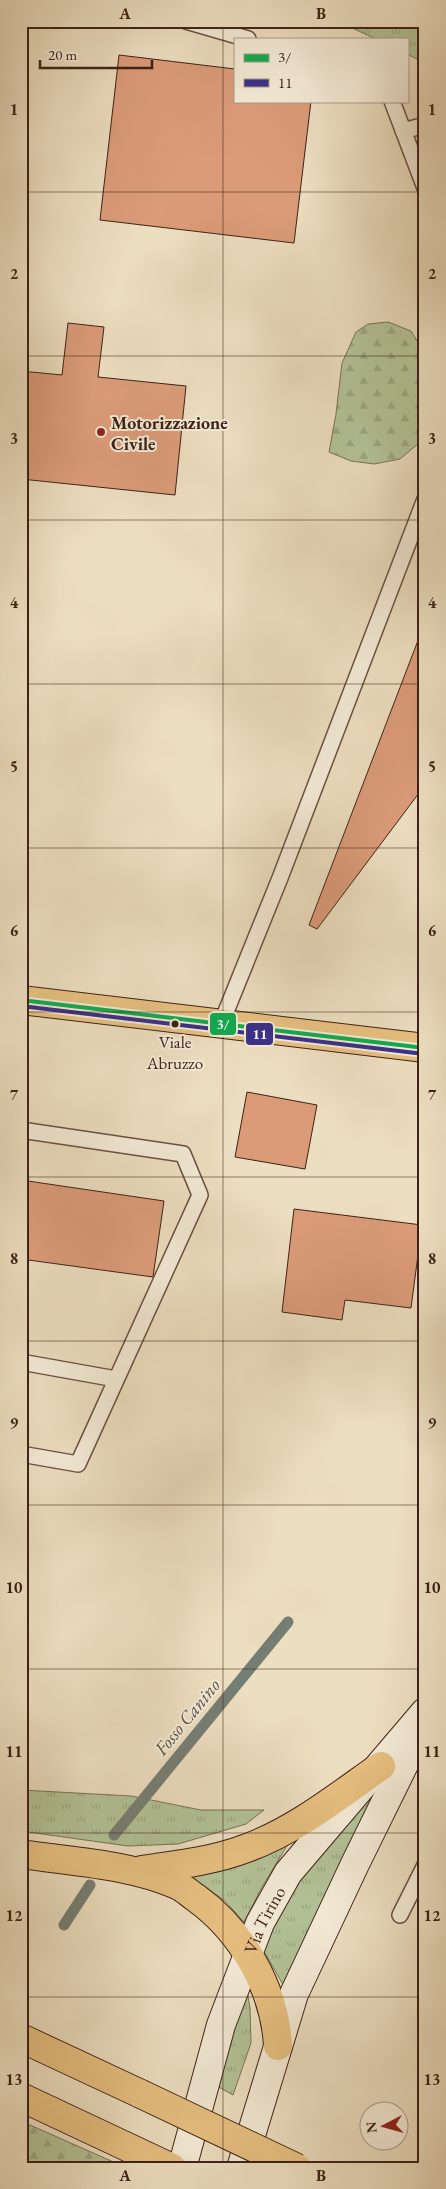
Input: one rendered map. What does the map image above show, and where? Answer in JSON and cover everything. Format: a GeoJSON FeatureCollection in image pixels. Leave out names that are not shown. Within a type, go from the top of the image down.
{"type":"FeatureCollection","features":[{"type":"Feature","properties":{"kind":"main road"},"geometry":{"type":"LineString","coordinates":[[21,1000],[425,1048]]}},
{"type":"Feature","properties":{"kind":"main road","name":"Via Tirino"},"geometry":{"type":"LineString","coordinates":[[182,2168],[221,2025],[260,1924],[288,1873],[328,1823],[381,1766],[425,1712]]}},
{"type":"Feature","properties":{"kind":"main road"},"geometry":{"type":"LineString","coordinates":[[241,2168],[294,1994],[355,1864],[425,1723]]}},
{"type":"Feature","properties":{"kind":"main road"},"geometry":{"type":"LineString","coordinates":[[136,1871],[210,1860],[248,1848],[306,1818],[381,1766]]}},
{"type":"Feature","properties":{"kind":"main road"},"geometry":{"type":"LineString","coordinates":[[21,1854],[136,1871],[178,1886],[212,1910],[248,1953],[270,2002],[277,2026],[278,2046]]}},
{"type":"Feature","properties":{"kind":"main road"},"geometry":{"type":"LineString","coordinates":[[21,2038],[297,2168]]}},
{"type":"Feature","properties":{"kind":"main road"},"geometry":{"type":"LineString","coordinates":[[21,2097],[172,2168]]}},
{"type":"Feature","properties":{"kind":"lane"},"geometry":{"type":"LineString","coordinates":[[186,21],[245,38]]}},
{"type":"Feature","properties":{"kind":"lane"},"geometry":{"type":"LineString","coordinates":[[392,102],[425,188]]}},
{"type":"Feature","properties":{"kind":"lane"},"geometry":{"type":"LineString","coordinates":[[403,131],[425,126]]}},
{"type":"Feature","properties":{"kind":"lane"},"geometry":{"type":"LineString","coordinates":[[221,1024],[280,878],[425,499]]}},
{"type":"Feature","properties":{"kind":"lane"},"geometry":{"type":"LineString","coordinates":[[21,1130],[183,1154],[200,1194],[78,1464],[21,1454]]}},
{"type":"Feature","properties":{"kind":"lane"},"geometry":{"type":"LineString","coordinates":[[21,1362],[116,1379]]}},
{"type":"Feature","properties":{"kind":"lane"},"geometry":{"type":"LineString","coordinates":[[400,1915],[425,1865]]}},
{"type":"Feature","properties":{"kind":"green space"},"geometry":{"type":"Polygon","coordinates":[[[337,21],[425,21],[425,63],[408,54],[408,38],[374,38],[337,21]]]}},
{"type":"Feature","properties":{"kind":"green space"},"geometry":{"type":"Polygon","coordinates":[[[388,322],[411,331],[422,349],[425,367],[425,424],[419,443],[400,459],[374,464],[351,461],[329,452],[342,363],[356,332],[368,324],[388,322]]]}},
{"type":"Feature","properties":{"kind":"green space"},"geometry":{"type":"Polygon","coordinates":[[[390,1763],[285,1988],[262,1948],[280,1912],[301,1878],[390,1763]]]}},
{"type":"Feature","properties":{"kind":"green space"},"geometry":{"type":"Polygon","coordinates":[[[21,1790],[131,1796],[201,1810],[264,1810],[246,1824],[178,1844],[128,1846],[21,1831],[21,1790]]]}},
{"type":"Feature","properties":{"kind":"green space"},"geometry":{"type":"Polygon","coordinates":[[[288,1844],[262,1887],[244,1922],[225,1901],[192,1877],[234,1865],[288,1844]]]}},
{"type":"Feature","properties":{"kind":"green space"},"geometry":{"type":"Polygon","coordinates":[[[247,1990],[250,2008],[251,2043],[233,2095],[215,2085],[247,1990]]]}},
{"type":"Feature","properties":{"kind":"green space"},"geometry":{"type":"Polygon","coordinates":[[[21,2121],[127,2168],[21,2168],[21,2121]]]}},
{"type":"Feature","properties":{"kind":"building"},"geometry":{"type":"Polygon","coordinates":[[[119,55],[234,69],[234,102],[311,102],[294,243],[100,220],[119,55]]]}},
{"type":"Feature","properties":{"kind":"building","name":"Motorizzazione Civile"},"geometry":{"type":"Polygon","coordinates":[[[68,323],[104,327],[98,377],[186,386],[175,495],[21,479],[21,371],[62,375],[68,323]]]}},
{"type":"Feature","properties":{"kind":"building"},"geometry":{"type":"Polygon","coordinates":[[[422,630],[425,631],[425,785],[317,929],[309,925],[422,630]]]}},
{"type":"Feature","properties":{"kind":"building"},"geometry":{"type":"Polygon","coordinates":[[[247,1092],[317,1105],[305,1169],[235,1157],[247,1092]]]}},
{"type":"Feature","properties":{"kind":"building"},"geometry":{"type":"Polygon","coordinates":[[[21,1180],[164,1201],[153,1277],[21,1259],[21,1180]]]}},
{"type":"Feature","properties":{"kind":"building"},"geometry":{"type":"Polygon","coordinates":[[[294,1209],[422,1225],[411,1308],[345,1300],[342,1320],[282,1312],[294,1209]]]}},
{"type":"Feature","properties":{"kind":"waterway","name":"Fosso Canino"},"geometry":{"type":"LineString","coordinates":[[114,1835],[288,1622]]}},
{"type":"Feature","properties":{"kind":"waterway","name":"Fosso Canino"},"geometry":{"type":"LineString","coordinates":[[64,1925],[90,1885]]}},
{"type":"Feature","properties":{"kind":"transit line","name":"3/"},"geometry":{"type":"LineString","coordinates":[[21,1000],[425,1048]]}},
{"type":"Feature","properties":{"kind":"transit line","name":"11"},"geometry":{"type":"LineString","coordinates":[[21,1006],[424,1054]]}},
{"type":"Feature","properties":{"kind":"place","name":"Motorizzazione Civile"},"geometry":{"type":"Point","coordinates":[101,432]}},
{"type":"Feature","properties":{"kind":"place","name":"Viale Abruzzo"},"geometry":{"type":"Point","coordinates":[175,1024]}}]}
